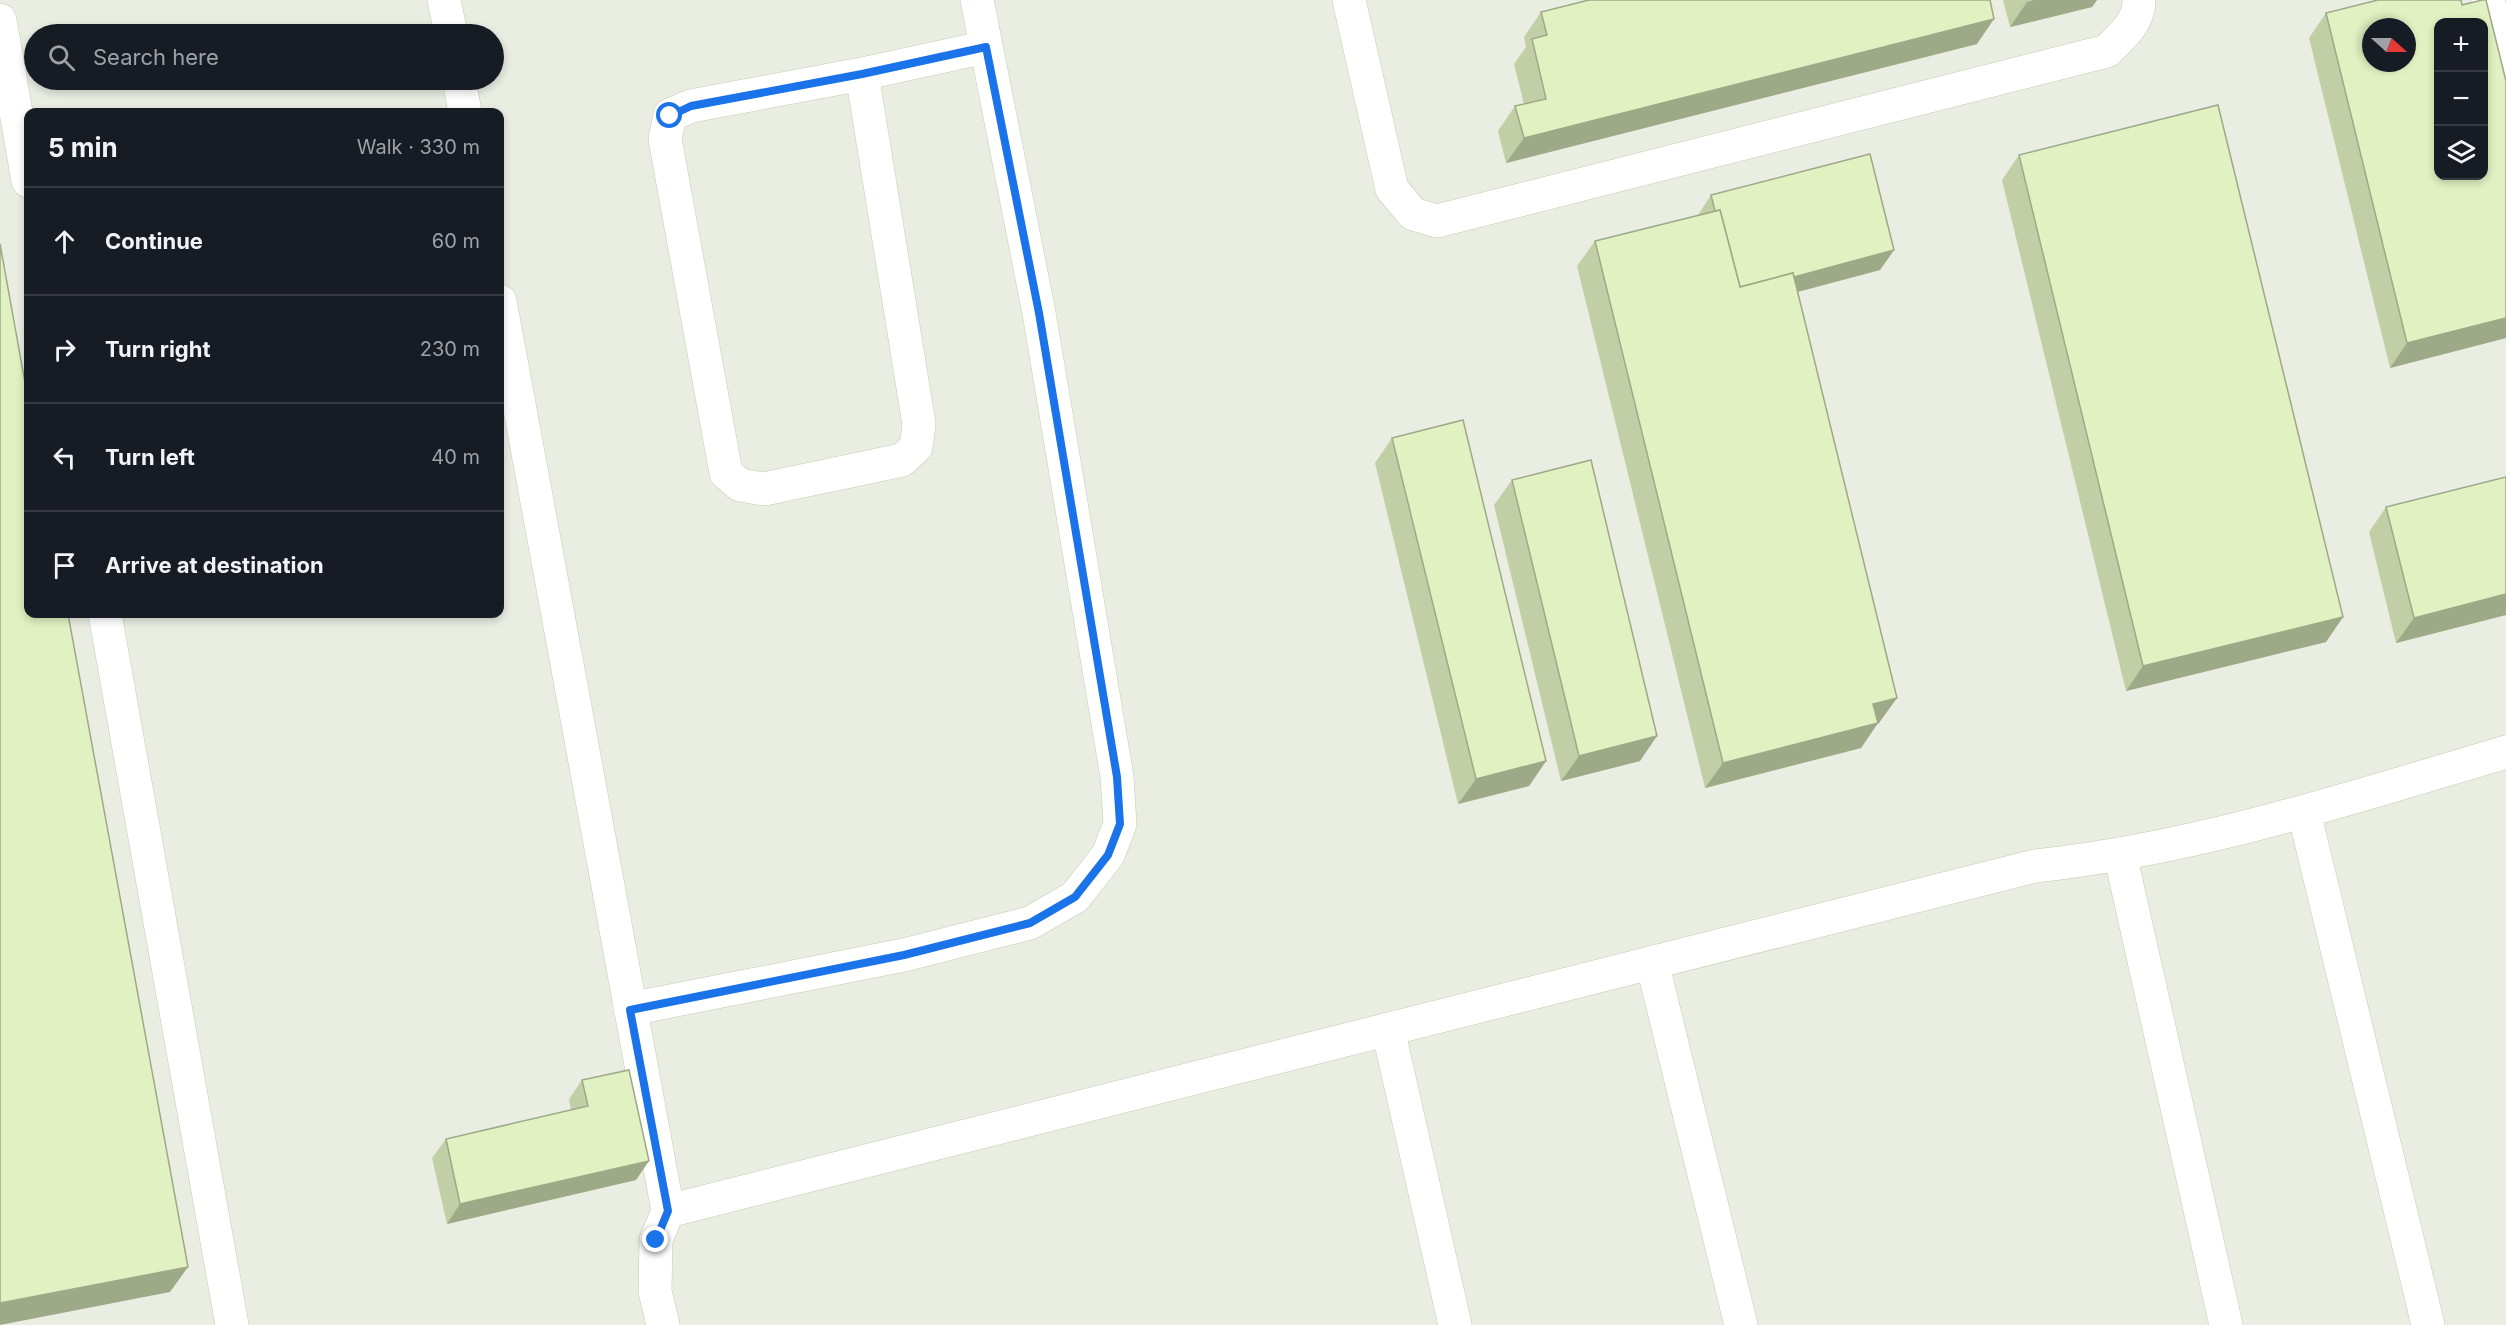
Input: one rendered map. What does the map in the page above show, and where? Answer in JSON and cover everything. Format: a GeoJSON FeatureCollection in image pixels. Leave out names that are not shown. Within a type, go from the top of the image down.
{"type":"FeatureCollection","features":[{"type":"Feature","properties":{"kind":"lane"},"geometry":{"type":"LineString","coordinates":[[444,0],[449,24]]}},
{"type":"Feature","properties":{"kind":"lane"},"geometry":{"type":"LineString","coordinates":[[630,1010],[904,955],[1030,923],[1075,897],[1108,855],[1120,824],[1117,777],[1039,313],[977,0]]}},
{"type":"Feature","properties":{"kind":"lane"},"geometry":{"type":"LineString","coordinates":[[1349,0],[1392,189],[1413,214],[1437,221],[2107,51],[2130,30],[2139,0]]}},
{"type":"Feature","properties":{"kind":"lane"},"geometry":{"type":"LineString","coordinates":[[2488,0],[2506,70]]}},
{"type":"Feature","properties":{"kind":"lane"},"geometry":{"type":"LineString","coordinates":[[0,20],[24,158]]}},
{"type":"Feature","properties":{"kind":"lane"},"geometry":{"type":"LineString","coordinates":[[862,74],[920,424],[916,447],[902,460],[764,489],[740,485],[726,473],[665,139],[670,116],[701,104],[862,74],[986,47]]}},
{"type":"Feature","properties":{"kind":"lane"},"geometry":{"type":"LineString","coordinates":[[461,90],[464,108]]}},
{"type":"Feature","properties":{"kind":"lane"},"geometry":{"type":"LineString","coordinates":[[504,323],[668,1211],[656,1240],[655,1291],[663,1325]]}},
{"type":"Feature","properties":{"kind":"lane"},"geometry":{"type":"LineString","coordinates":[[106,618],[232,1325]]}},
{"type":"Feature","properties":{"kind":"lane"},"geometry":{"type":"LineString","coordinates":[[668,1211],[2035,866],[2095,860],[2304,812],[2506,752]]}},
{"type":"Feature","properties":{"kind":"lane"},"geometry":{"type":"LineString","coordinates":[[2304,812],[2428,1325]]}},
{"type":"Feature","properties":{"kind":"lane"},"geometry":{"type":"LineString","coordinates":[[2120,854],[2226,1325]]}},
{"type":"Feature","properties":{"kind":"lane"},"geometry":{"type":"LineString","coordinates":[[1652,962],[1740,1325]]}},
{"type":"Feature","properties":{"kind":"lane"},"geometry":{"type":"LineString","coordinates":[[1388,1029],[1455,1325]]}},
{"type":"Feature","properties":{"kind":"shaded area"},"geometry":{"type":"Polygon","coordinates":[[[0,0],[2506,0],[2506,1325],[0,1325],[0,0]]]}},
{"type":"Feature","properties":{"kind":"building"},"geometry":{"type":"Polygon","coordinates":[[[1589,0],[1990,0],[1994,19],[1524,138],[1515,106],[1546,99],[1532,39],[1547,35],[1541,12],[1589,0]]]}},
{"type":"Feature","properties":{"kind":"building"},"geometry":{"type":"Polygon","coordinates":[[[2378,0],[2461,0],[2462,5],[2486,0],[2506,81],[2506,318],[2407,343],[2326,13],[2378,0]]]}},
{"type":"Feature","properties":{"kind":"building"},"geometry":{"type":"Polygon","coordinates":[[[2218,105],[2343,617],[2143,666],[2019,155],[2218,105]]]}},
{"type":"Feature","properties":{"kind":"building"},"geometry":{"type":"Polygon","coordinates":[[[1870,154],[1894,250],[1794,277],[1793,273],[1740,287],[1720,210],[1715,211],[1711,195],[1870,154]]]}},
{"type":"Feature","properties":{"kind":"building"},"geometry":{"type":"Polygon","coordinates":[[[1720,210],[1740,287],[1793,273],[1897,698],[1873,704],[1878,723],[1723,763],[1595,241],[1720,210]]]}},
{"type":"Feature","properties":{"kind":"building"},"geometry":{"type":"Polygon","coordinates":[[[0,244],[24,377],[24,618],[69,618],[188,1267],[0,1303],[0,244]]]}},
{"type":"Feature","properties":{"kind":"building"},"geometry":{"type":"Polygon","coordinates":[[[1463,420],[1546,761],[1476,779],[1392,438],[1463,420]]]}},
{"type":"Feature","properties":{"kind":"building"},"geometry":{"type":"Polygon","coordinates":[[[1591,460],[1657,736],[1579,756],[1512,480],[1591,460]]]}},
{"type":"Feature","properties":{"kind":"building"},"geometry":{"type":"Polygon","coordinates":[[[2506,477],[2506,594],[2414,618],[2386,507],[2506,477]]]}},
{"type":"Feature","properties":{"kind":"building"},"geometry":{"type":"Polygon","coordinates":[[[629,1070],[649,1161],[460,1204],[446,1139],[588,1106],[582,1080],[629,1070]]]}},
{"type":"Feature","properties":{"kind":"route"},"geometry":{"type":"LineString","coordinates":[[656,1240],[668,1211],[630,1010],[904,955],[1030,923],[1075,897],[1108,855],[1120,824],[1117,777],[1039,313],[986,47],[862,74],[740,95],[691,106],[670,116]]}}]}
